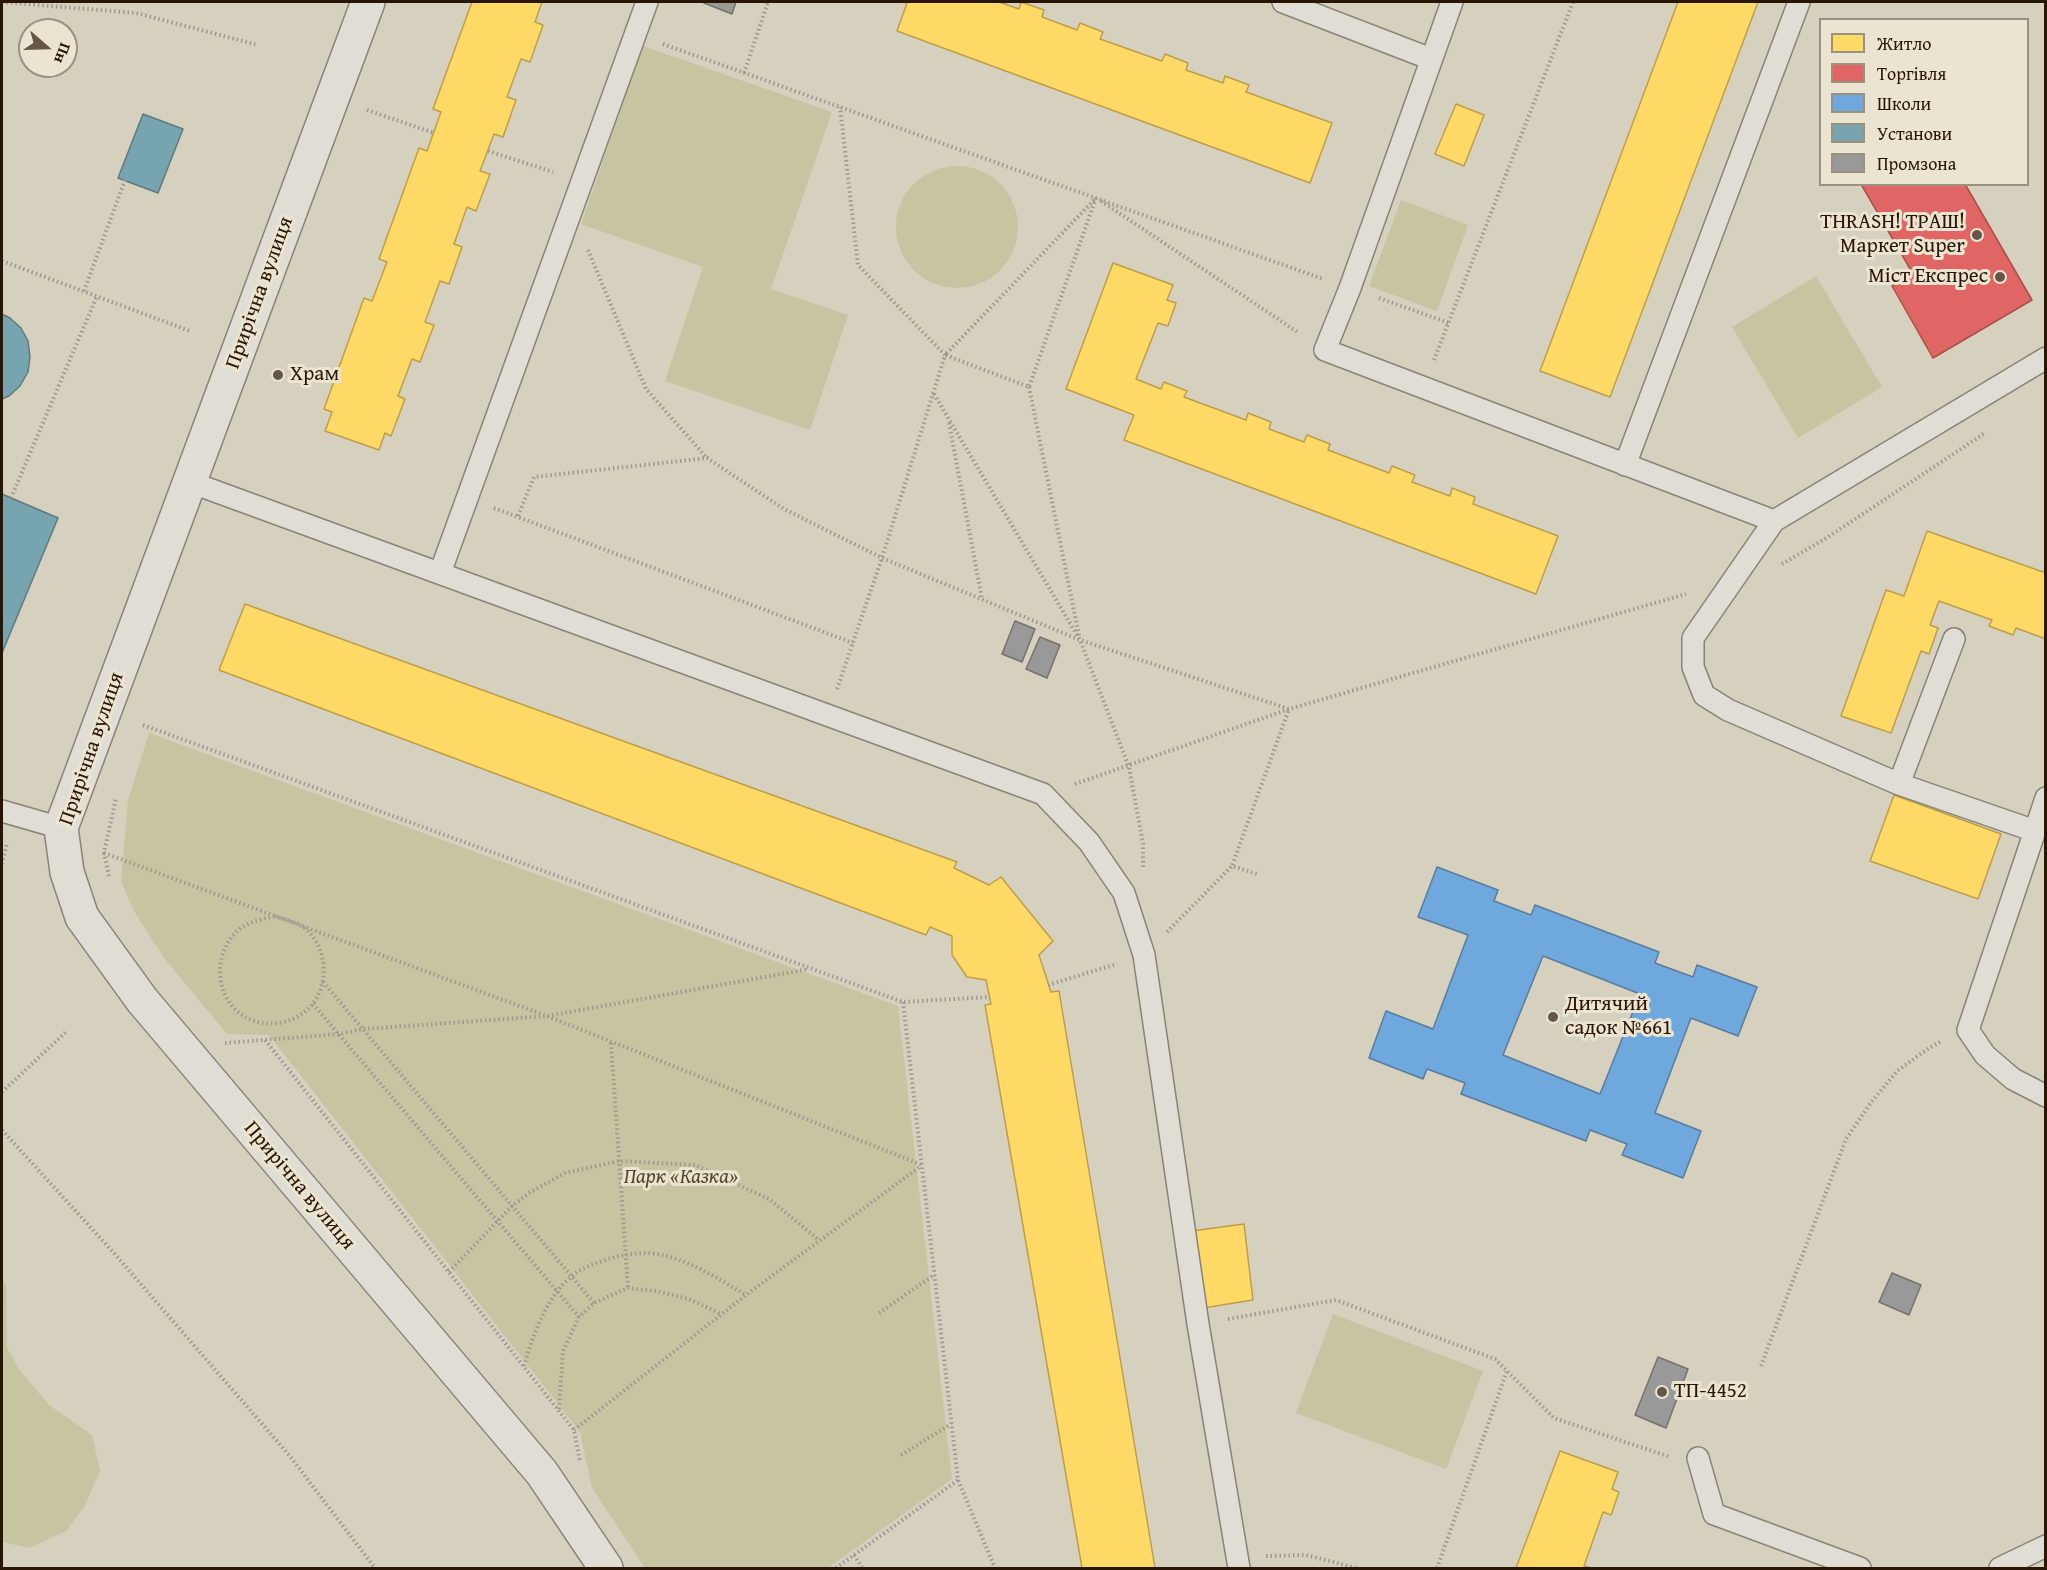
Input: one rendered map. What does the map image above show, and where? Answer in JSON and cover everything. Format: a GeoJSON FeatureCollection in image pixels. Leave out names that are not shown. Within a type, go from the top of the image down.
{"type":"FeatureCollection","features":[{"type":"Feature","properties":{"kind":"street","name":"Прирічна вулиця"},"geometry":{"type":"LineString","coordinates":[[368,2],[61,828],[67,872],[82,916],[142,1000],[542,1473],[606,1569]]}},
{"type":"Feature","properties":{"kind":"lane"},"geometry":{"type":"LineString","coordinates":[[440,573],[647,2]]}},
{"type":"Feature","properties":{"kind":"lane"},"geometry":{"type":"LineString","coordinates":[[1283,2],[1431,59]]}},
{"type":"Feature","properties":{"kind":"lane"},"geometry":{"type":"LineString","coordinates":[[1452,2],[1350,288],[1325,350],[1774,521]]}},
{"type":"Feature","properties":{"kind":"lane"},"geometry":{"type":"LineString","coordinates":[[1625,465],[1799,2]]}},
{"type":"Feature","properties":{"kind":"lane"},"geometry":{"type":"LineString","coordinates":[[2035,831],[1899,784],[1728,710],[1704,695],[1693,667],[1693,638],[1774,521],[2046,358]]}},
{"type":"Feature","properties":{"kind":"lane"},"geometry":{"type":"LineString","coordinates":[[190,482],[1043,794],[1089,842],[1124,893],[1144,955],[1198,1324],[1239,1563]]}},
{"type":"Feature","properties":{"kind":"lane"},"geometry":{"type":"LineString","coordinates":[[1899,784],[1954,639]]}},
{"type":"Feature","properties":{"kind":"lane"},"geometry":{"type":"LineString","coordinates":[[2046,798],[1968,1030],[1985,1055],[2013,1079],[2046,1096]]}},
{"type":"Feature","properties":{"kind":"lane"},"geometry":{"type":"LineString","coordinates":[[2,811],[61,828]]}},
{"type":"Feature","properties":{"kind":"lane"},"geometry":{"type":"LineString","coordinates":[[1699,1462],[1714,1514],[1860,1569]]}},
{"type":"Feature","properties":{"kind":"lane"},"geometry":{"type":"LineString","coordinates":[[2000,1569],[2046,1546]]}},
{"type":"Feature","properties":{"kind":"path"},"geometry":{"type":"LineString","coordinates":[[2,2],[136,13],[258,45]]}},
{"type":"Feature","properties":{"kind":"path"},"geometry":{"type":"LineString","coordinates":[[744,72],[768,2]]}},
{"type":"Feature","properties":{"kind":"path"},"geometry":{"type":"LineString","coordinates":[[636,34],[1449,323],[1573,2]]}},
{"type":"Feature","properties":{"kind":"path"},"geometry":{"type":"LineString","coordinates":[[840,107],[858,265],[945,355],[1029,387]]}},
{"type":"Feature","properties":{"kind":"path"},"geometry":{"type":"LineString","coordinates":[[366,110],[434,133]]}},
{"type":"Feature","properties":{"kind":"path"},"geometry":{"type":"LineString","coordinates":[[488,151],[582,182]]}},
{"type":"Feature","properties":{"kind":"path"},"geometry":{"type":"LineString","coordinates":[[84,291],[125,180]]}},
{"type":"Feature","properties":{"kind":"path"},"geometry":{"type":"LineString","coordinates":[[1096,198],[1325,350]]}},
{"type":"Feature","properties":{"kind":"path"},"geometry":{"type":"LineString","coordinates":[[829,715],[882,558],[945,355],[1096,198]]}},
{"type":"Feature","properties":{"kind":"path"},"geometry":{"type":"LineString","coordinates":[[1096,198],[1029,387],[1080,640],[1128,766],[1143,844],[1143,877]]}},
{"type":"Feature","properties":{"kind":"path"},"geometry":{"type":"LineString","coordinates":[[572,210],[646,389],[707,458],[784,509],[882,558],[1080,640],[1289,709]]}},
{"type":"Feature","properties":{"kind":"path"},"geometry":{"type":"LineString","coordinates":[[2,261],[190,331]]}},
{"type":"Feature","properties":{"kind":"path"},"geometry":{"type":"LineString","coordinates":[[11,498],[97,297]]}},
{"type":"Feature","properties":{"kind":"path"},"geometry":{"type":"LineString","coordinates":[[933,393],[1080,640]]}},
{"type":"Feature","properties":{"kind":"path"},"geometry":{"type":"LineString","coordinates":[[948,419],[982,599]]}},
{"type":"Feature","properties":{"kind":"path"},"geometry":{"type":"LineString","coordinates":[[1043,794],[1289,709],[1781,564],[1828,537],[1986,432]]}},
{"type":"Feature","properties":{"kind":"path"},"geometry":{"type":"LineString","coordinates":[[518,516],[534,477],[707,458]]}},
{"type":"Feature","properties":{"kind":"path"},"geometry":{"type":"LineString","coordinates":[[468,497],[853,643]]}},
{"type":"Feature","properties":{"kind":"path"},"geometry":{"type":"LineString","coordinates":[[1048,985],[1144,955],[1232,866],[1289,709]]}},
{"type":"Feature","properties":{"kind":"path"},"geometry":{"type":"LineString","coordinates":[[143,725],[903,1002],[989,998]]}},
{"type":"Feature","properties":{"kind":"path"},"geometry":{"type":"LineString","coordinates":[[109,876],[104,853],[116,798]]}},
{"type":"Feature","properties":{"kind":"path"},"geometry":{"type":"LineString","coordinates":[[104,853],[547,1016],[922,1165]]}},
{"type":"Feature","properties":{"kind":"path"},"geometry":{"type":"LineString","coordinates":[[1232,866],[1257,874]]}},
{"type":"Feature","properties":{"kind":"path"},"geometry":{"type":"LineString","coordinates":[[274,916],[257,920],[241,928],[228,941],[221,957],[219,975],[224,992],[233,1007],[247,1018],[264,1023],[282,1023],[299,1017],[313,1004],[321,990],[325,973],[322,955],[314,939],[302,926]]}},
{"type":"Feature","properties":{"kind":"path"},"geometry":{"type":"LineString","coordinates":[[219,1043],[339,1034],[364,1029],[547,1016],[811,968]]}},
{"type":"Feature","properties":{"kind":"path"},"geometry":{"type":"LineString","coordinates":[[323,982],[594,1303]]}},
{"type":"Feature","properties":{"kind":"path"},"geometry":{"type":"LineString","coordinates":[[903,1002],[958,1480],[995,1569]]}},
{"type":"Feature","properties":{"kind":"path"},"geometry":{"type":"LineString","coordinates":[[313,1004],[579,1317]]}},
{"type":"Feature","properties":{"kind":"path"},"geometry":{"type":"LineString","coordinates":[[1761,1366],[1846,1139],[1897,1071],[1929,1048],[1968,1030]]}},
{"type":"Feature","properties":{"kind":"path"},"geometry":{"type":"LineString","coordinates":[[2,1092],[66,1032]]}},
{"type":"Feature","properties":{"kind":"path"},"geometry":{"type":"LineString","coordinates":[[265,1040],[574,1430],[721,1314],[922,1165]]}},
{"type":"Feature","properties":{"kind":"path"},"geometry":{"type":"LineString","coordinates":[[611,1043],[628,1288]]}},
{"type":"Feature","properties":{"kind":"path"},"geometry":{"type":"LineString","coordinates":[[2,1130],[113,1252],[289,1455],[375,1569]]}},
{"type":"Feature","properties":{"kind":"path"},"geometry":{"type":"LineString","coordinates":[[449,1272],[512,1206],[528,1193],[565,1173],[619,1161],[695,1166],[769,1199],[819,1240]]}},
{"type":"Feature","properties":{"kind":"path"},"geometry":{"type":"LineString","coordinates":[[524,1366],[531,1340],[556,1291],[571,1276],[584,1268],[625,1254],[662,1255],[703,1270],[746,1295]]}},
{"type":"Feature","properties":{"kind":"path"},"geometry":{"type":"LineString","coordinates":[[879,1313],[934,1275]]}},
{"type":"Feature","properties":{"kind":"path"},"geometry":{"type":"LineString","coordinates":[[559,1411],[563,1351],[579,1317],[594,1303],[628,1288],[656,1291],[689,1299],[721,1314]]}},
{"type":"Feature","properties":{"kind":"path"},"geometry":{"type":"LineString","coordinates":[[1198,1324],[1336,1300],[1495,1359],[1554,1418],[1699,1462]]}},
{"type":"Feature","properties":{"kind":"path"},"geometry":{"type":"LineString","coordinates":[[1437,1569],[1507,1371]]}},
{"type":"Feature","properties":{"kind":"path"},"geometry":{"type":"LineString","coordinates":[[901,1455],[951,1424]]}},
{"type":"Feature","properties":{"kind":"path"},"geometry":{"type":"LineString","coordinates":[[836,1569],[958,1480]]}},
{"type":"Feature","properties":{"kind":"path"},"geometry":{"type":"LineString","coordinates":[[854,1555],[862,1567]]}},
{"type":"Feature","properties":{"kind":"path"},"geometry":{"type":"LineString","coordinates":[[1239,1563],[1306,1555],[1356,1569]]}},
{"type":"Feature","properties":{"kind":"green space"},"geometry":{"type":"Polygon","coordinates":[[[643,46],[832,112],[771,289],[848,315],[810,430],[665,381],[703,267],[581,224],[643,46]]]}},
{"type":"Feature","properties":{"kind":"green space"},"geometry":{"type":"Polygon","coordinates":[[[957,166],[980,171],[991,176],[1000,184],[1008,193],[1013,204],[1018,227],[1013,250],[1008,261],[1000,270],[991,278],[980,283],[957,288],[934,283],[923,278],[914,270],[906,261],[901,250],[896,227],[901,204],[906,193],[914,184],[923,176],[934,171],[957,166]]]}},
{"type":"Feature","properties":{"kind":"green space"},"geometry":{"type":"Polygon","coordinates":[[[1401,200],[1468,225],[1437,311],[1369,286],[1401,200]]]}},
{"type":"Feature","properties":{"kind":"green space"},"geometry":{"type":"Polygon","coordinates":[[[1816,276],[1882,387],[1798,438],[1732,327],[1816,276]]]}},
{"type":"Feature","properties":{"kind":"green space","name":"Парк «Казка»"},"geometry":{"type":"Polygon","coordinates":[[[149,733],[898,1006],[952,1479],[828,1568],[645,1568],[592,1488],[580,1432],[269,1035],[227,1034],[164,958],[134,911],[121,881],[128,800],[149,733]]]}},
{"type":"Feature","properties":{"kind":"green space"},"geometry":{"type":"Polygon","coordinates":[[[2,1279],[6,1285],[7,1348],[21,1372],[49,1405],[92,1435],[100,1471],[84,1507],[66,1531],[30,1548],[2,1542],[2,1279]]]}},
{"type":"Feature","properties":{"kind":"green space"},"geometry":{"type":"Polygon","coordinates":[[[1333,1314],[1483,1371],[1446,1469],[1296,1413],[1333,1314]]]}},
{"type":"Feature","properties":{"kind":"building: Житло"},"geometry":{"type":"Polygon","coordinates":[[[472,2],[542,2],[535,22],[543,25],[530,62],[521,59],[507,97],[516,100],[503,137],[494,134],[480,171],[490,174],[476,211],[467,207],[454,244],[462,247],[449,284],[440,281],[425,322],[434,325],[420,362],[412,359],[398,396],[405,399],[391,436],[385,433],[379,450],[325,431],[332,412],[324,409],[364,298],[372,301],[387,262],[379,259],[419,148],[427,151],[441,112],[433,109],[472,2]]]}},
{"type":"Feature","properties":{"kind":"building: Житло"},"geometry":{"type":"Polygon","coordinates":[[[902,2],[999,2],[1019,9],[1021,2],[1044,10],[1042,17],[1077,30],[1080,23],[1103,32],[1100,39],[1162,61],[1165,54],[1188,63],[1186,70],[1223,83],[1225,76],[1249,85],[1246,92],[1332,123],[1310,183],[897,31],[907,3],[902,2]]]}},
{"type":"Feature","properties":{"kind":"building: Житло"},"geometry":{"type":"Polygon","coordinates":[[[1678,2],[1758,2],[1610,397],[1540,371],[1678,2]]]}},
{"type":"Feature","properties":{"kind":"building: Житло"},"geometry":{"type":"Polygon","coordinates":[[[1456,104],[1484,115],[1464,166],[1435,154],[1456,104]]]}},
{"type":"Feature","properties":{"kind":"building: Житло"},"geometry":{"type":"Polygon","coordinates":[[[1113,263],[1173,285],[1167,300],[1176,303],[1168,326],[1158,323],[1136,379],[1161,389],[1164,382],[1187,391],[1184,397],[1246,420],[1248,413],[1271,422],[1269,429],[1304,442],[1307,435],[1330,444],[1328,450],[1389,473],[1392,466],[1415,475],[1412,482],[1450,496],[1452,488],[1475,497],[1473,504],[1558,536],[1536,594],[1124,440],[1134,415],[1066,389],[1113,263]]]}},
{"type":"Feature","properties":{"kind":"building: Житло"},"geometry":{"type":"Polygon","coordinates":[[[1927,531],[2046,573],[2046,639],[2016,628],[2013,635],[1989,626],[1992,620],[1939,601],[1930,625],[1938,628],[1929,654],[1921,651],[1891,733],[1841,716],[1886,590],[1904,596],[1927,531]]]}},
{"type":"Feature","properties":{"kind":"building: Житло"},"geometry":{"type":"Polygon","coordinates":[[[245,604],[957,862],[954,868],[989,885],[1001,877],[1053,941],[1039,955],[1051,992],[1059,991],[1155,1568],[1082,1568],[985,1005],[991,1004],[986,980],[967,977],[952,955],[952,936],[930,927],[926,935],[219,670],[245,604]]]}},
{"type":"Feature","properties":{"kind":"building: Житло"},"geometry":{"type":"Polygon","coordinates":[[[1894,795],[2001,834],[1978,899],[1870,861],[1894,795]]]}},
{"type":"Feature","properties":{"kind":"building: Житло"},"geometry":{"type":"Polygon","coordinates":[[[1244,1224],[1253,1300],[1203,1308],[1192,1231],[1244,1224]]]}},
{"type":"Feature","properties":{"kind":"building: Житло"},"geometry":{"type":"Polygon","coordinates":[[[1560,1451],[1618,1472],[1612,1489],[1619,1492],[1611,1515],[1603,1512],[1584,1566],[1592,1568],[1516,1568],[1560,1451]]]}},
{"type":"Feature","properties":{"kind":"building: Торгівля"},"geometry":{"type":"Polygon","coordinates":[[[1862,186],[1966,186],[2032,300],[1933,358],[1892,286],[1913,274],[1862,186]]]}},
{"type":"Feature","properties":{"kind":"building: Школи"},"geometry":{"type":"Polygon","coordinates":[[[1437,867],[1498,890],[1494,901],[1531,915],[1535,905],[1659,952],[1655,963],[1693,977],[1697,965],[1757,987],[1738,1036],[1691,1018],[1655,1113],[1701,1131],[1683,1178],[1622,1155],[1627,1144],[1590,1130],[1586,1141],[1461,1094],[1465,1083],[1427,1069],[1423,1079],[1369,1058],[1386,1011],[1433,1029],[1468,935],[1418,917],[1437,867]],[[1543,956],[1503,1055],[1600,1094],[1640,994],[1543,956]]]}},
{"type":"Feature","properties":{"kind":"building: Установи"},"geometry":{"type":"Polygon","coordinates":[[[143,114],[183,129],[158,193],[118,178],[143,114]]]}},
{"type":"Feature","properties":{"kind":"building: Установи"},"geometry":{"type":"Polygon","coordinates":[[[2,314],[21,328],[28,341],[30,357],[28,372],[20,386],[2,399],[2,314]]]}},
{"type":"Feature","properties":{"kind":"building: Установи"},"geometry":{"type":"Polygon","coordinates":[[[2,494],[58,518],[2,653],[2,494]]]}},
{"type":"Feature","properties":{"kind":"building: Промзона"},"geometry":{"type":"Polygon","coordinates":[[[705,2],[736,2],[732,14],[705,2]]]}},
{"type":"Feature","properties":{"kind":"building: Промзона"},"geometry":{"type":"Polygon","coordinates":[[[1015,621],[1035,629],[1022,662],[1002,654],[1015,621]]]}},
{"type":"Feature","properties":{"kind":"building: Промзона"},"geometry":{"type":"Polygon","coordinates":[[[1040,637],[1060,645],[1047,678],[1026,669],[1040,637]]]}},
{"type":"Feature","properties":{"kind":"building: Промзона"},"geometry":{"type":"Polygon","coordinates":[[[1892,1273],[1921,1285],[1909,1315],[1879,1302],[1892,1273]]]}},
{"type":"Feature","properties":{"kind":"building: Промзона","name":"ТП-4452"},"geometry":{"type":"Polygon","coordinates":[[[1658,1357],[1688,1369],[1666,1428],[1635,1415],[1658,1357]]]}},
{"type":"Feature","properties":{"kind":"place","name":"THRASH! ТРАШ! Маркет Super"},"geometry":{"type":"Point","coordinates":[1977,235]}},
{"type":"Feature","properties":{"kind":"place","name":"Міст Експрес"},"geometry":{"type":"Point","coordinates":[2000,277]}},
{"type":"Feature","properties":{"kind":"place","name":"Храм"},"geometry":{"type":"Point","coordinates":[278,375]}},
{"type":"Feature","properties":{"kind":"place","name":"Дитячий садок №661"},"geometry":{"type":"Point","coordinates":[1553,1017]}},
{"type":"Feature","properties":{"kind":"place","name":"ТП-4452"},"geometry":{"type":"Point","coordinates":[1662,1392]}}]}
